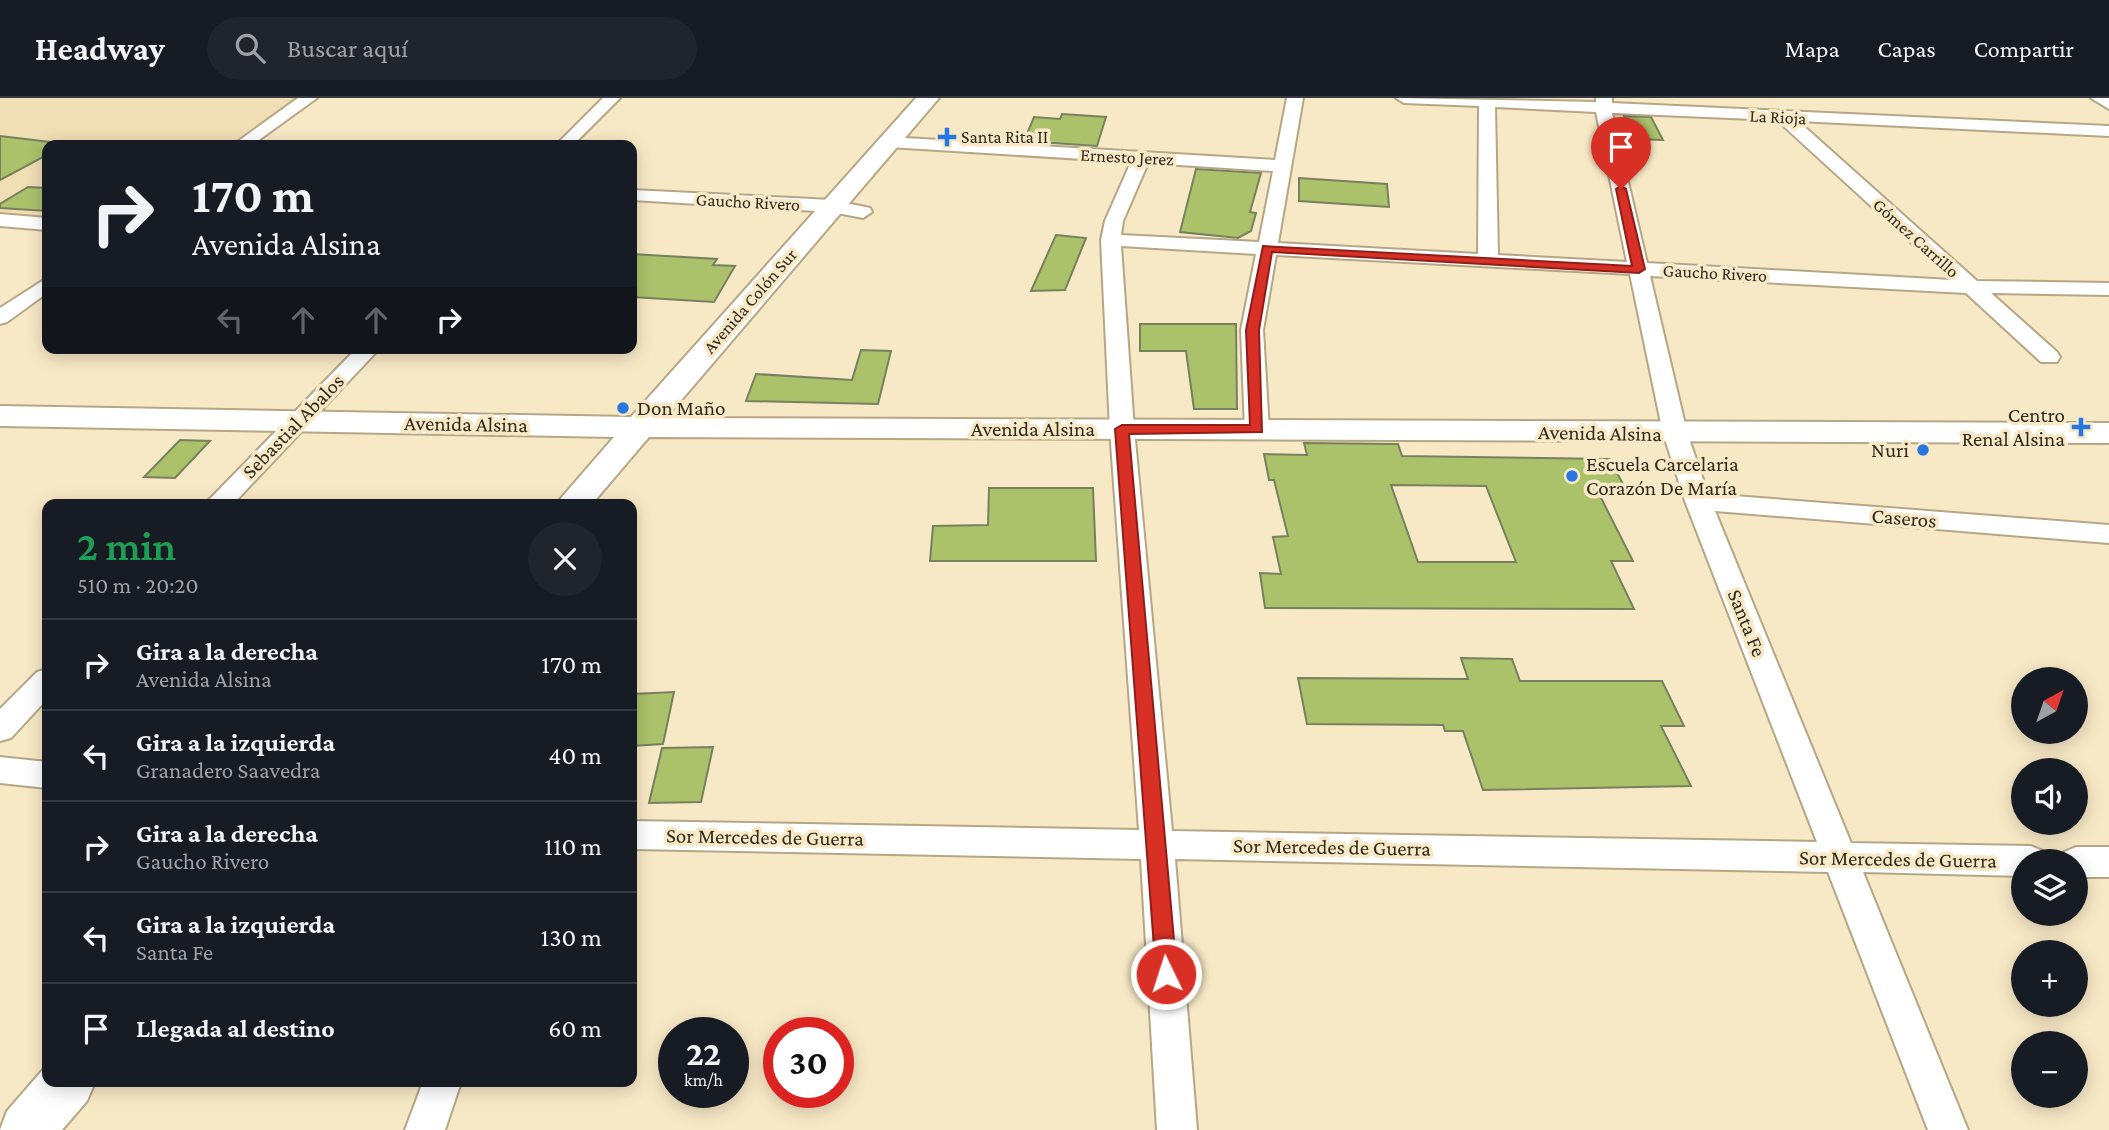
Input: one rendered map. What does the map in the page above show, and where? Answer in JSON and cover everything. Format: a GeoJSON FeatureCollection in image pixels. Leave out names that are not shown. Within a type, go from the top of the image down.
{"type":"FeatureCollection","features":[{"type":"Feature","properties":{"kind":"main road","name":"Avenida Colón Sur"},"geometry":{"type":"LineString","coordinates":[[577,499],[928,98]]}},
{"type":"Feature","properties":{"kind":"main road"},"geometry":{"type":"LineString","coordinates":[[2102,98],[2109,102]]}},
{"type":"Feature","properties":{"kind":"main road","name":"Avenida Alsina"},"geometry":{"type":"LineString","coordinates":[[0,416],[640,427],[2107,435]]}},
{"type":"Feature","properties":{"kind":"main road"},"geometry":{"type":"LineString","coordinates":[[26,1130],[64,1087]]}},
{"type":"Feature","properties":{"kind":"street"},"geometry":{"type":"LineString","coordinates":[[248,140],[309,98]]}},
{"type":"Feature","properties":{"kind":"street"},"geometry":{"type":"LineString","coordinates":[[569,140],[612,98]]}},
{"type":"Feature","properties":{"kind":"street"},"geometry":{"type":"LineString","coordinates":[[1257,429],[1252,330],[1295,98]]}},
{"type":"Feature","properties":{"kind":"street","name":"La Rioja"},"geometry":{"type":"LineString","coordinates":[[1404,98],[1604,103],[1783,117],[2109,131]]}},
{"type":"Feature","properties":{"kind":"street"},"geometry":{"type":"LineString","coordinates":[[1487,102],[1488,258]]}},
{"type":"Feature","properties":{"kind":"street","name":"Santa Fe"},"geometry":{"type":"LineString","coordinates":[[1604,103],[1675,433],[1698,501],[1948,1130]]}},
{"type":"Feature","properties":{"kind":"street","name":"Gómez Carrillo"},"geometry":{"type":"LineString","coordinates":[[1783,117],[2049,357]]}},
{"type":"Feature","properties":{"kind":"street","name":"Ernesto Jerez"},"geometry":{"type":"LineString","coordinates":[[889,142],[1281,166]]}},
{"type":"Feature","properties":{"kind":"street"},"geometry":{"type":"LineString","coordinates":[[1141,159],[1114,220],[1111,240],[1122,429],[1157,843],[1177,1130]]}},
{"type":"Feature","properties":{"kind":"street","name":"Gaucho Rivero"},"geometry":{"type":"LineString","coordinates":[[637,195],[832,206],[863,212]]}},
{"type":"Feature","properties":{"kind":"street"},"geometry":{"type":"LineString","coordinates":[[0,220],[42,224]]}},
{"type":"Feature","properties":{"kind":"street","name":"Gaucho Rivero"},"geometry":{"type":"LineString","coordinates":[[1111,240],[1488,258],[1969,287],[2109,289]]}},
{"type":"Feature","properties":{"kind":"street"},"geometry":{"type":"LineString","coordinates":[[0,318],[42,288]]}},
{"type":"Feature","properties":{"kind":"street"},"geometry":{"type":"LineString","coordinates":[[20,303],[42,305]]}},
{"type":"Feature","properties":{"kind":"street","name":"Sebastial Abalos"},"geometry":{"type":"LineString","coordinates":[[223,499],[363,354]]}},
{"type":"Feature","properties":{"kind":"street","name":"Caseros"},"geometry":{"type":"LineString","coordinates":[[1698,501],[2109,534]]}},
{"type":"Feature","properties":{"kind":"street"},"geometry":{"type":"LineString","coordinates":[[0,729],[42,685]]}},
{"type":"Feature","properties":{"kind":"street"},"geometry":{"type":"LineString","coordinates":[[0,770],[42,774]]}},
{"type":"Feature","properties":{"kind":"street","name":"Sor Mercedes de Guerra"},"geometry":{"type":"LineString","coordinates":[[637,835],[2011,861]]}},
{"type":"Feature","properties":{"kind":"street"},"geometry":{"type":"LineString","coordinates":[[2088,862],[2109,862]]}},
{"type":"Feature","properties":{"kind":"street"},"geometry":{"type":"LineString","coordinates":[[425,1130],[440,1087]]}},
{"type":"Feature","properties":{"kind":"shaded area"},"geometry":{"type":"Polygon","coordinates":[[[0,98],[308,98],[248,140],[42,140],[42,224],[0,220],[0,98]]]}},
{"type":"Feature","properties":{"kind":"building"},"geometry":{"type":"Polygon","coordinates":[[[1062,114],[1106,117],[1097,146],[1024,141],[1034,117],[1060,119],[1062,114]]]}},
{"type":"Feature","properties":{"kind":"building"},"geometry":{"type":"Polygon","coordinates":[[[1624,116],[1651,117],[1663,140],[1631,139],[1624,116]]]}},
{"type":"Feature","properties":{"kind":"building"},"geometry":{"type":"Polygon","coordinates":[[[0,136],[42,141],[42,158],[0,180],[0,136]]]}},
{"type":"Feature","properties":{"kind":"building"},"geometry":{"type":"Polygon","coordinates":[[[1196,169],[1261,173],[1250,212],[1256,213],[1251,231],[1238,238],[1180,232],[1196,169]]]}},
{"type":"Feature","properties":{"kind":"building"},"geometry":{"type":"Polygon","coordinates":[[[1299,178],[1387,184],[1389,207],[1299,201],[1299,178]]]}},
{"type":"Feature","properties":{"kind":"building"},"geometry":{"type":"Polygon","coordinates":[[[28,187],[42,188],[42,211],[0,208],[0,204],[28,187]]]}},
{"type":"Feature","properties":{"kind":"building"},"geometry":{"type":"Polygon","coordinates":[[[1056,235],[1086,238],[1065,290],[1031,291],[1056,235]]]}},
{"type":"Feature","properties":{"kind":"building"},"geometry":{"type":"Polygon","coordinates":[[[637,254],[717,259],[713,265],[735,266],[714,302],[637,297],[637,254]]]}},
{"type":"Feature","properties":{"kind":"building"},"geometry":{"type":"Polygon","coordinates":[[[1140,324],[1236,324],[1237,409],[1194,409],[1186,351],[1140,351],[1140,324]]]}},
{"type":"Feature","properties":{"kind":"building"},"geometry":{"type":"Polygon","coordinates":[[[861,350],[891,351],[878,404],[746,401],[756,374],[852,380],[861,350]]]}},
{"type":"Feature","properties":{"kind":"building"},"geometry":{"type":"Polygon","coordinates":[[[180,440],[210,441],[175,478],[144,477],[180,440]]]}},
{"type":"Feature","properties":{"kind":"building"},"geometry":{"type":"Polygon","coordinates":[[[1304,443],[1398,444],[1402,456],[1610,459],[1625,488],[1596,488],[1633,561],[1611,561],[1634,609],[1265,608],[1260,573],[1281,574],[1273,537],[1288,536],[1274,480],[1269,480],[1264,454],[1307,455],[1304,443]],[[1391,485],[1418,562],[1516,562],[1486,486],[1391,485]]]}},
{"type":"Feature","properties":{"kind":"building"},"geometry":{"type":"Polygon","coordinates":[[[989,488],[1093,488],[1096,561],[930,561],[933,526],[988,525],[989,488]]]}},
{"type":"Feature","properties":{"kind":"building"},"geometry":{"type":"Polygon","coordinates":[[[1461,658],[1512,659],[1520,681],[1662,681],[1684,726],[1661,726],[1691,786],[1483,790],[1463,731],[1445,731],[1443,725],[1307,724],[1298,678],[1468,679],[1461,658]]]}},
{"type":"Feature","properties":{"kind":"building"},"geometry":{"type":"Polygon","coordinates":[[[674,692],[663,744],[637,746],[637,694],[674,692]]]}},
{"type":"Feature","properties":{"kind":"building"},"geometry":{"type":"Polygon","coordinates":[[[713,747],[701,802],[649,803],[662,748],[713,747]]]}},
{"type":"Feature","properties":{"kind":"place","name":"Santa Rita II"},"geometry":{"type":"Point","coordinates":[947,137]}},
{"type":"Feature","properties":{"kind":"place","name":"Don Maño"},"geometry":{"type":"Point","coordinates":[623,408]}},
{"type":"Feature","properties":{"kind":"place","name":"Centro Renal Alsina"},"geometry":{"type":"Point","coordinates":[2081,427]}},
{"type":"Feature","properties":{"kind":"place","name":"Nuri"},"geometry":{"type":"Point","coordinates":[1923,450]}},
{"type":"Feature","properties":{"kind":"place","name":"Escuela Carcelaria Corazón De María"},"geometry":{"type":"Point","coordinates":[1572,476]}},
{"type":"Feature","properties":{"kind":"route"},"geometry":{"type":"LineString","coordinates":[[1166,974],[1122,429],[1257,429],[1252,330],[1267,248],[1387,256],[1488,258],[1639,269],[1621,189]]}}]}
